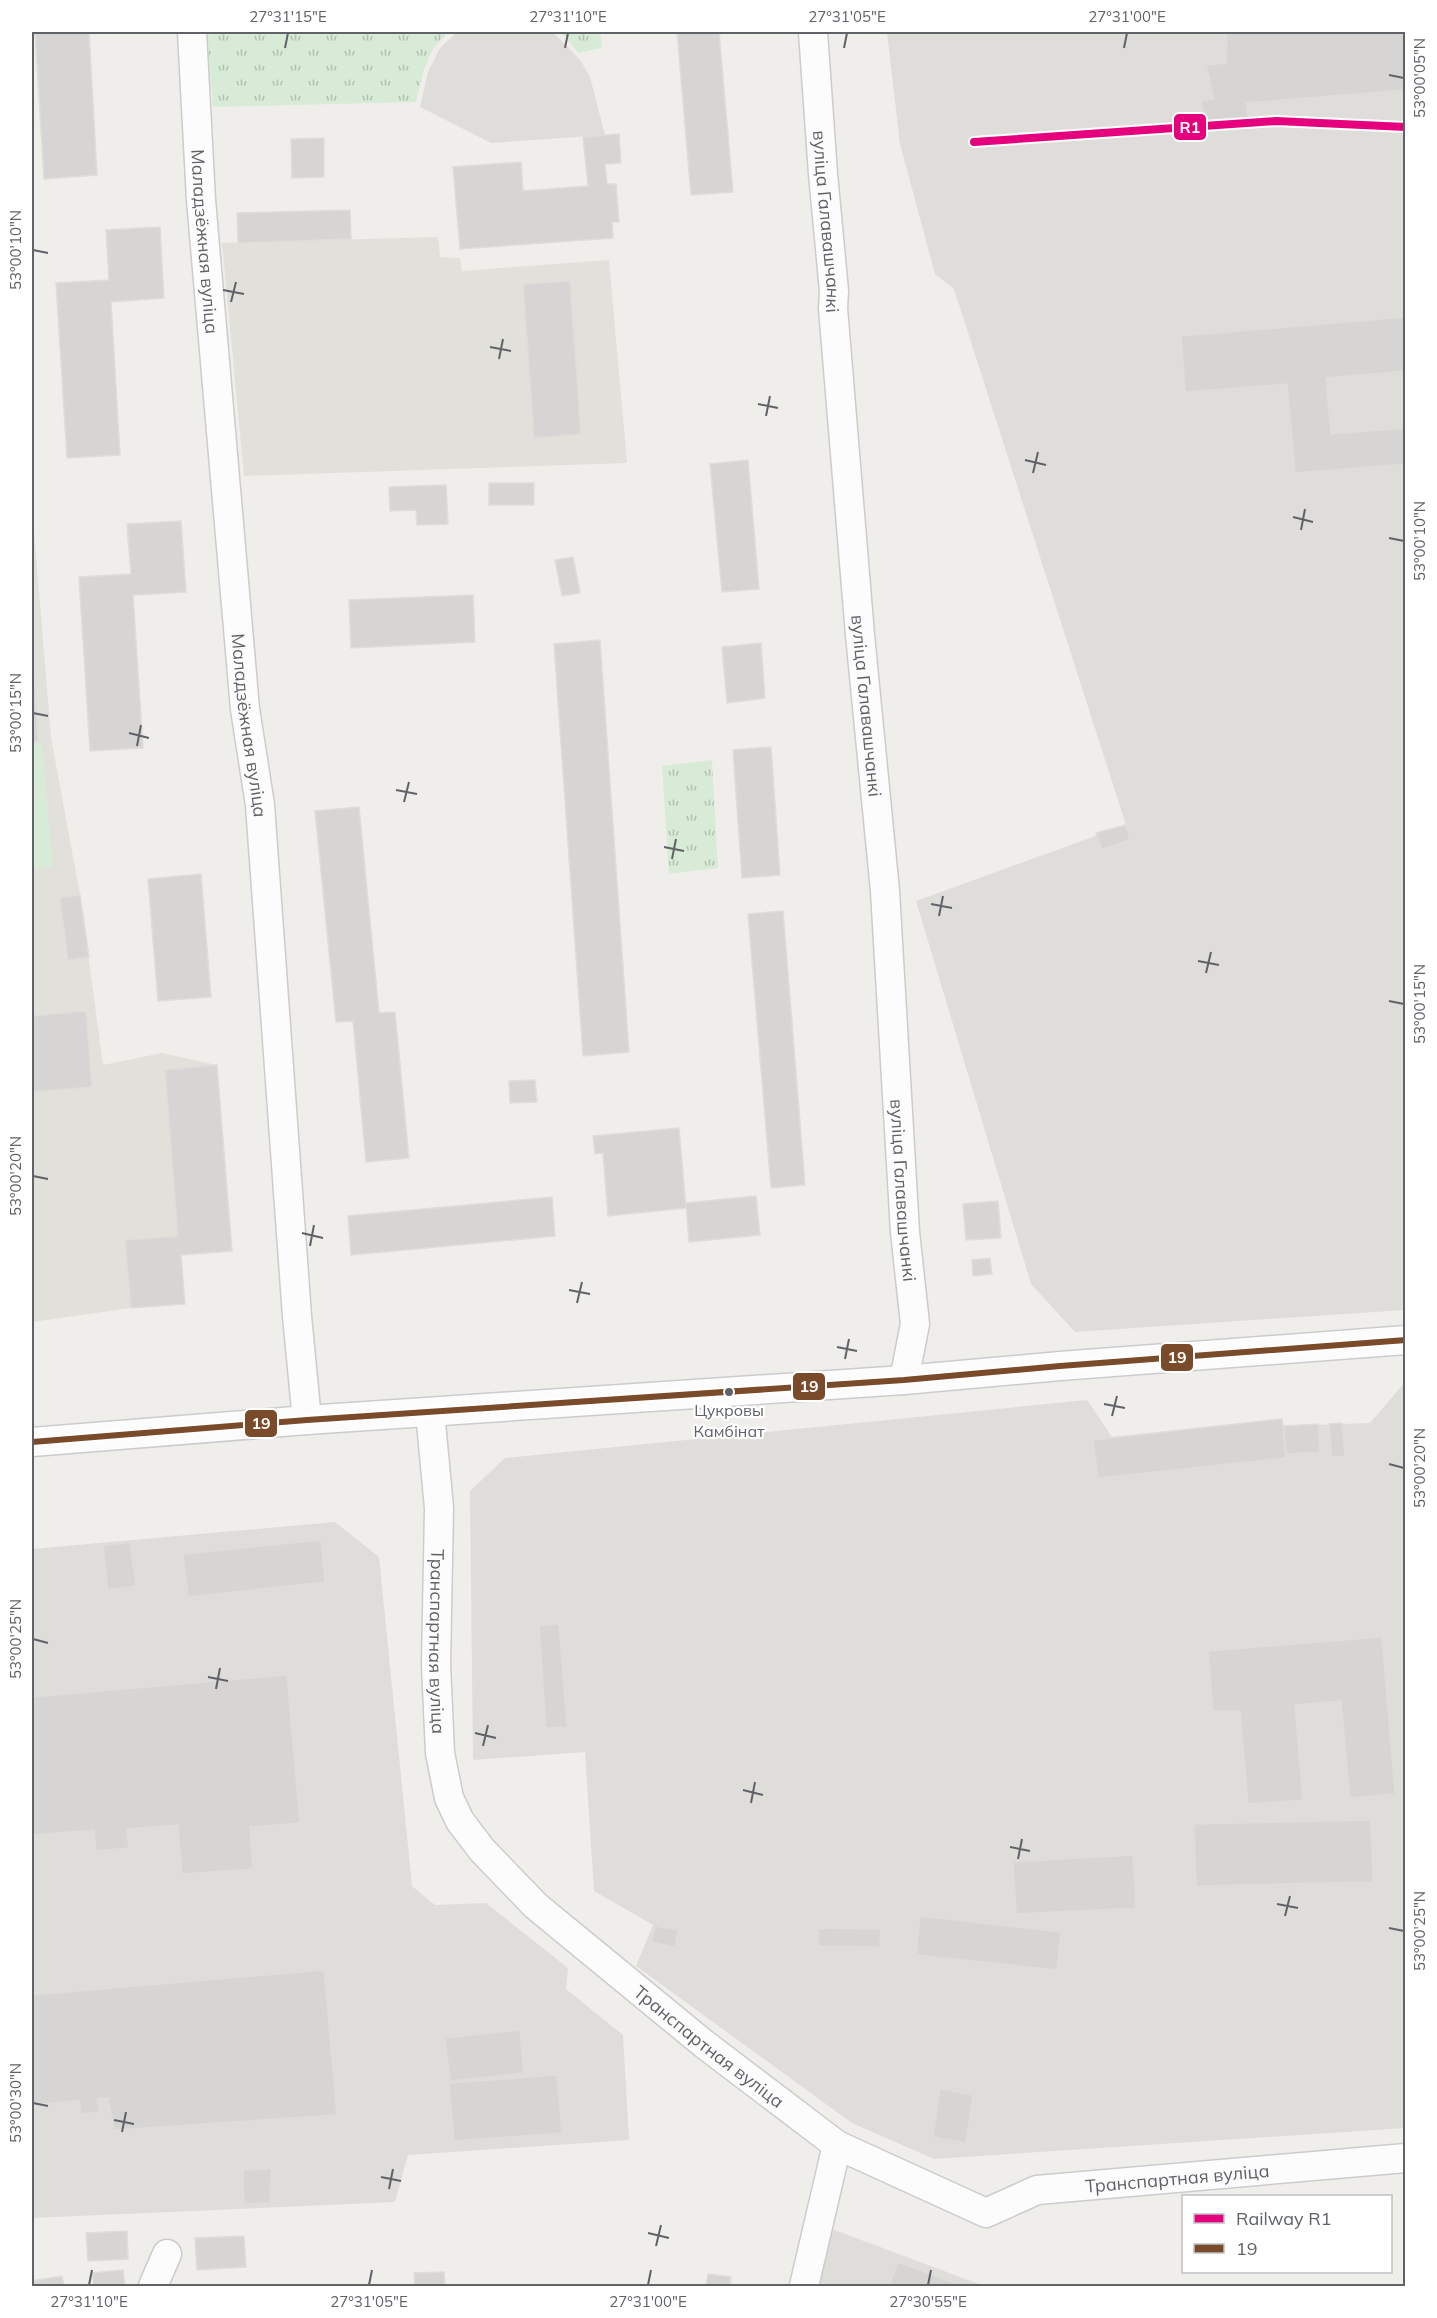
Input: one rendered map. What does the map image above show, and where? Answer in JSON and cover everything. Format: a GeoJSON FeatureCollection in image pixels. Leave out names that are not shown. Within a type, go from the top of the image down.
{"type":"FeatureCollection","features":[{"type":"Feature","properties":{"kind":"street","name":"Маладзёжная вуліца"},"geometry":{"type":"LineString","coordinates":[[192,32],[203,223],[245,709],[260,805],[295,1293],[307,1420]]}},
{"type":"Feature","properties":{"kind":"street","name":"вуліца Галавашчанкі"},"geometry":{"type":"LineString","coordinates":[[813,32],[849,507],[885,891],[905,1232],[915,1324],[904,1380]]}},
{"type":"Feature","properties":{"kind":"street"},"geometry":{"type":"LineString","coordinates":[[32,1442],[307,1420],[904,1380],[1406,1340]]}},
{"type":"Feature","properties":{"kind":"street","name":"Транспартная вуліца"},"geometry":{"type":"LineString","coordinates":[[430,1412],[439,1508],[436,1665],[440,1753],[449,1798],[460,1821],[482,1850],[536,1905],[704,2044],[837,2145],[986,2213],[1037,2190],[1406,2158]]}},
{"type":"Feature","properties":{"kind":"street"},"geometry":{"type":"LineString","coordinates":[[804,2286],[837,2145]]}},
{"type":"Feature","properties":{"kind":"street"},"geometry":{"type":"LineString","coordinates":[[153,2286],[167,2254]]}},
{"type":"Feature","properties":{"kind":"shaded area"},"geometry":{"type":"Polygon","coordinates":[[[457,32],[549,32],[556,35],[581,61],[590,77],[605,135],[491,143],[420,107],[428,72],[440,48],[457,32]]]}},
{"type":"Feature","properties":{"kind":"shaded area"},"geometry":{"type":"Polygon","coordinates":[[[887,32],[1405,32],[1405,1310],[1075,1332],[1031,1284],[916,901],[1126,825],[954,289],[935,274],[900,144],[887,32]]]}},
{"type":"Feature","properties":{"kind":"shaded area"},"geometry":{"type":"Polygon","coordinates":[[[438,237],[440,257],[460,258],[462,271],[609,260],[627,463],[244,476],[222,243],[438,237]]]}},
{"type":"Feature","properties":{"kind":"shaded area"},"geometry":{"type":"Polygon","coordinates":[[[32,507],[51,737],[80,895],[103,1065],[162,1053],[217,1065],[181,1255],[185,1304],[131,1308],[32,1322],[32,507]]]}},
{"type":"Feature","properties":{"kind":"shaded area"},"geometry":{"type":"Polygon","coordinates":[[[1405,1382],[1405,2128],[934,2159],[852,2123],[636,1966],[653,1925],[594,1891],[585,1752],[473,1760],[470,1491],[505,1458],[1087,1400],[1112,1437],[1282,1419],[1284,1426],[1370,1423],[1405,1382]]]}},
{"type":"Feature","properties":{"kind":"shaded area"},"geometry":{"type":"Polygon","coordinates":[[[335,1522],[379,1557],[412,1886],[435,1905],[486,1903],[568,1968],[566,1989],[623,2035],[629,2140],[408,2155],[395,2202],[32,2218],[32,1549],[335,1522]]]}},
{"type":"Feature","properties":{"kind":"shaded area"},"geometry":{"type":"Polygon","coordinates":[[[832,2229],[984,2286],[818,2286],[832,2229]]]}},
{"type":"Feature","properties":{"kind":"green space"},"geometry":{"type":"Polygon","coordinates":[[[215,32],[450,32],[442,38],[431,54],[423,73],[416,102],[213,107],[207,36],[215,32]]]}},
{"type":"Feature","properties":{"kind":"green space"},"geometry":{"type":"Polygon","coordinates":[[[557,32],[600,32],[602,48],[578,53],[565,36],[557,32]]]}},
{"type":"Feature","properties":{"kind":"green space"},"geometry":{"type":"Polygon","coordinates":[[[42,743],[53,867],[32,869],[32,744],[42,743]]]}},
{"type":"Feature","properties":{"kind":"green space"},"geometry":{"type":"Polygon","coordinates":[[[712,760],[718,868],[669,874],[662,766],[712,760]]]}},
{"type":"Feature","properties":{"kind":"building"},"geometry":{"type":"Polygon","coordinates":[[[35,32],[89,32],[97,175],[44,179],[35,32]]]}},
{"type":"Feature","properties":{"kind":"building"},"geometry":{"type":"Polygon","coordinates":[[[677,32],[719,32],[733,192],[691,195],[677,32]]]}},
{"type":"Feature","properties":{"kind":"building"},"geometry":{"type":"Polygon","coordinates":[[[1227,32],[1406,32],[1406,90],[1246,103],[1250,130],[1208,132],[1201,101],[1214,99],[1206,65],[1226,63],[1227,32]]]}},
{"type":"Feature","properties":{"kind":"building"},"geometry":{"type":"Polygon","coordinates":[[[619,134],[621,163],[605,164],[607,184],[616,184],[619,222],[612,222],[613,238],[460,249],[453,167],[521,162],[523,191],[588,186],[583,137],[619,134]]]}},
{"type":"Feature","properties":{"kind":"building"},"geometry":{"type":"Polygon","coordinates":[[[324,138],[324,177],[292,178],[291,139],[324,138]]]}},
{"type":"Feature","properties":{"kind":"building"},"geometry":{"type":"Polygon","coordinates":[[[350,210],[351,239],[238,243],[237,213],[350,210]]]}},
{"type":"Feature","properties":{"kind":"building"},"geometry":{"type":"Polygon","coordinates":[[[160,227],[164,298],[111,302],[120,455],[67,458],[56,283],[109,280],[106,230],[160,227]]]}},
{"type":"Feature","properties":{"kind":"building"},"geometry":{"type":"Polygon","coordinates":[[[570,281],[581,434],[534,438],[523,284],[570,281]]]}},
{"type":"Feature","properties":{"kind":"building"},"geometry":{"type":"Polygon","coordinates":[[[1406,317],[1406,371],[1326,378],[1331,434],[1406,428],[1406,464],[1295,473],[1287,384],[1185,392],[1181,336],[1406,317]]]}},
{"type":"Feature","properties":{"kind":"building"},"geometry":{"type":"Polygon","coordinates":[[[748,460],[759,589],[722,592],[710,464],[748,460]]]}},
{"type":"Feature","properties":{"kind":"building"},"geometry":{"type":"Polygon","coordinates":[[[489,483],[534,483],[534,505],[489,505],[489,483]]]}},
{"type":"Feature","properties":{"kind":"building"},"geometry":{"type":"Polygon","coordinates":[[[446,485],[448,524],[417,525],[416,510],[390,511],[389,487],[446,485]]]}},
{"type":"Feature","properties":{"kind":"building"},"geometry":{"type":"Polygon","coordinates":[[[181,521],[186,592],[133,595],[143,748],[90,751],[79,577],[131,574],[127,524],[181,521]]]}},
{"type":"Feature","properties":{"kind":"building"},"geometry":{"type":"Polygon","coordinates":[[[573,557],[580,593],[562,596],[555,560],[573,557]]]}},
{"type":"Feature","properties":{"kind":"building"},"geometry":{"type":"Polygon","coordinates":[[[473,595],[475,642],[351,648],[349,600],[473,595]]]}},
{"type":"Feature","properties":{"kind":"building"},"geometry":{"type":"Polygon","coordinates":[[[600,640],[629,1052],[583,1056],[554,644],[600,640]]]}},
{"type":"Feature","properties":{"kind":"building"},"geometry":{"type":"Polygon","coordinates":[[[761,643],[765,698],[727,703],[722,647],[761,643]]]}},
{"type":"Feature","properties":{"kind":"building"},"geometry":{"type":"Polygon","coordinates":[[[32,673],[34,673],[38,741],[32,741],[32,673]]]}},
{"type":"Feature","properties":{"kind":"building"},"geometry":{"type":"Polygon","coordinates":[[[771,747],[780,875],[742,878],[733,750],[771,747]]]}},
{"type":"Feature","properties":{"kind":"building"},"geometry":{"type":"Polygon","coordinates":[[[359,807],[379,1013],[395,1012],[409,1158],[366,1162],[353,1021],[336,1022],[315,811],[359,807]]]}},
{"type":"Feature","properties":{"kind":"building"},"geometry":{"type":"Polygon","coordinates":[[[1126,825],[1130,840],[1102,849],[1096,833],[1126,825]]]}},
{"type":"Feature","properties":{"kind":"building"},"geometry":{"type":"Polygon","coordinates":[[[201,874],[211,997],[158,1001],[148,879],[201,874]]]}},
{"type":"Feature","properties":{"kind":"building"},"geometry":{"type":"Polygon","coordinates":[[[80,895],[89,957],[68,960],[60,898],[80,895]]]}},
{"type":"Feature","properties":{"kind":"building"},"geometry":{"type":"Polygon","coordinates":[[[783,911],[805,1185],[771,1188],[748,914],[783,911]]]}},
{"type":"Feature","properties":{"kind":"building"},"geometry":{"type":"Polygon","coordinates":[[[86,1011],[92,1087],[32,1092],[32,1016],[86,1011]]]}},
{"type":"Feature","properties":{"kind":"building"},"geometry":{"type":"Polygon","coordinates":[[[217,1065],[232,1251],[181,1255],[185,1304],[131,1308],[125,1240],[178,1236],[165,1070],[217,1065]]]}},
{"type":"Feature","properties":{"kind":"building"},"geometry":{"type":"Polygon","coordinates":[[[535,1080],[537,1102],[510,1103],[509,1081],[535,1080]]]}},
{"type":"Feature","properties":{"kind":"building"},"geometry":{"type":"Polygon","coordinates":[[[679,1128],[686,1208],[608,1216],[603,1153],[595,1154],[593,1136],[679,1128]]]}},
{"type":"Feature","properties":{"kind":"building"},"geometry":{"type":"Polygon","coordinates":[[[756,1196],[760,1235],[689,1242],[686,1203],[756,1196]]]}},
{"type":"Feature","properties":{"kind":"building"},"geometry":{"type":"Polygon","coordinates":[[[552,1197],[555,1236],[351,1255],[348,1216],[552,1197]]]}},
{"type":"Feature","properties":{"kind":"building"},"geometry":{"type":"Polygon","coordinates":[[[998,1201],[1001,1238],[966,1240],[963,1204],[998,1201]]]}},
{"type":"Feature","properties":{"kind":"building"},"geometry":{"type":"Polygon","coordinates":[[[990,1258],[992,1274],[973,1276],[972,1260],[990,1258]]]}},
{"type":"Feature","properties":{"kind":"building"},"geometry":{"type":"Polygon","coordinates":[[[1282,1419],[1286,1458],[1098,1478],[1093,1440],[1282,1419]]]}},
{"type":"Feature","properties":{"kind":"building"},"geometry":{"type":"Polygon","coordinates":[[[1342,1423],[1345,1456],[1332,1457],[1329,1424],[1342,1423]]]}},
{"type":"Feature","properties":{"kind":"building"},"geometry":{"type":"Polygon","coordinates":[[[1318,1424],[1320,1452],[1286,1454],[1284,1426],[1318,1424]]]}},
{"type":"Feature","properties":{"kind":"building"},"geometry":{"type":"Polygon","coordinates":[[[321,1540],[325,1582],[188,1597],[183,1554],[321,1540]]]}},
{"type":"Feature","properties":{"kind":"building"},"geometry":{"type":"Polygon","coordinates":[[[130,1542],[136,1586],[108,1590],[103,1546],[130,1542]]]}},
{"type":"Feature","properties":{"kind":"building"},"geometry":{"type":"Polygon","coordinates":[[[559,1624],[567,1727],[546,1728],[539,1626],[559,1624]]]}},
{"type":"Feature","properties":{"kind":"building"},"geometry":{"type":"Polygon","coordinates":[[[1382,1637],[1395,1794],[1350,1798],[1341,1701],[1295,1705],[1303,1800],[1248,1804],[1240,1711],[1213,1711],[1208,1651],[1382,1637]]]}},
{"type":"Feature","properties":{"kind":"building"},"geometry":{"type":"Polygon","coordinates":[[[287,1675],[300,1823],[250,1827],[253,1869],[182,1874],[178,1825],[127,1829],[129,1848],[96,1851],[94,1830],[32,1835],[32,1697],[287,1675]]]}},
{"type":"Feature","properties":{"kind":"building"},"geometry":{"type":"Polygon","coordinates":[[[1371,1820],[1373,1882],[1196,1886],[1194,1824],[1371,1820]]]}},
{"type":"Feature","properties":{"kind":"building"},"geometry":{"type":"Polygon","coordinates":[[[1133,1855],[1136,1908],[1016,1914],[1013,1862],[1133,1855]]]}},
{"type":"Feature","properties":{"kind":"building"},"geometry":{"type":"Polygon","coordinates":[[[920,1916],[1061,1932],[1057,1970],[916,1955],[920,1916]]]}},
{"type":"Feature","properties":{"kind":"building"},"geometry":{"type":"Polygon","coordinates":[[[655,1926],[678,1930],[675,1947],[651,1942],[655,1926]]]}},
{"type":"Feature","properties":{"kind":"building"},"geometry":{"type":"Polygon","coordinates":[[[819,1928],[881,1929],[880,1947],[818,1946],[819,1928]]]}},
{"type":"Feature","properties":{"kind":"building"},"geometry":{"type":"Polygon","coordinates":[[[324,1970],[337,2115],[114,2130],[108,2098],[97,2099],[100,2112],[81,2114],[79,2100],[32,2105],[32,1995],[324,1970]]]}},
{"type":"Feature","properties":{"kind":"building"},"geometry":{"type":"Polygon","coordinates":[[[520,2030],[524,2073],[450,2081],[445,2038],[520,2030]]]}},
{"type":"Feature","properties":{"kind":"building"},"geometry":{"type":"Polygon","coordinates":[[[557,2075],[562,2133],[454,2141],[449,2083],[557,2075]]]}},
{"type":"Feature","properties":{"kind":"building"},"geometry":{"type":"Polygon","coordinates":[[[940,2089],[973,2095],[966,2143],[933,2137],[940,2089]]]}},
{"type":"Feature","properties":{"kind":"building"},"geometry":{"type":"Polygon","coordinates":[[[271,2169],[270,2203],[244,2204],[243,2170],[271,2169]]]}},
{"type":"Feature","properties":{"kind":"building"},"geometry":{"type":"Polygon","coordinates":[[[127,2231],[128,2259],[88,2261],[86,2233],[127,2231]]]}},
{"type":"Feature","properties":{"kind":"building"},"geometry":{"type":"Polygon","coordinates":[[[244,2236],[246,2267],[197,2270],[195,2238],[244,2236]]]}},
{"type":"Feature","properties":{"kind":"building"},"geometry":{"type":"Polygon","coordinates":[[[898,2262],[961,2286],[889,2286],[898,2262]]]}},
{"type":"Feature","properties":{"kind":"building"},"geometry":{"type":"Polygon","coordinates":[[[123,2270],[125,2286],[94,2286],[92,2273],[123,2270]]]}},
{"type":"Feature","properties":{"kind":"building"},"geometry":{"type":"Polygon","coordinates":[[[444,2272],[445,2286],[415,2286],[414,2273],[444,2272]]]}},
{"type":"Feature","properties":{"kind":"building"},"geometry":{"type":"Polygon","coordinates":[[[708,2274],[731,2277],[730,2286],[706,2286],[708,2274]]]}},
{"type":"Feature","properties":{"kind":"building"},"geometry":{"type":"Polygon","coordinates":[[[62,2276],[64,2286],[32,2286],[32,2281],[62,2276]]]}},
{"type":"Feature","properties":{"kind":"rail line","name":"R1"},"geometry":{"type":"LineString","coordinates":[[974,142],[1276,121],[1406,127]]}},
{"type":"Feature","properties":{"kind":"transit line","name":"19"},"geometry":{"type":"LineString","coordinates":[[32,1442],[307,1420],[904,1380],[1406,1340]]}},
{"type":"Feature","properties":{"kind":"place","name":"Цукровы Камбінат"},"geometry":{"type":"Point","coordinates":[729,1392]}}]}
